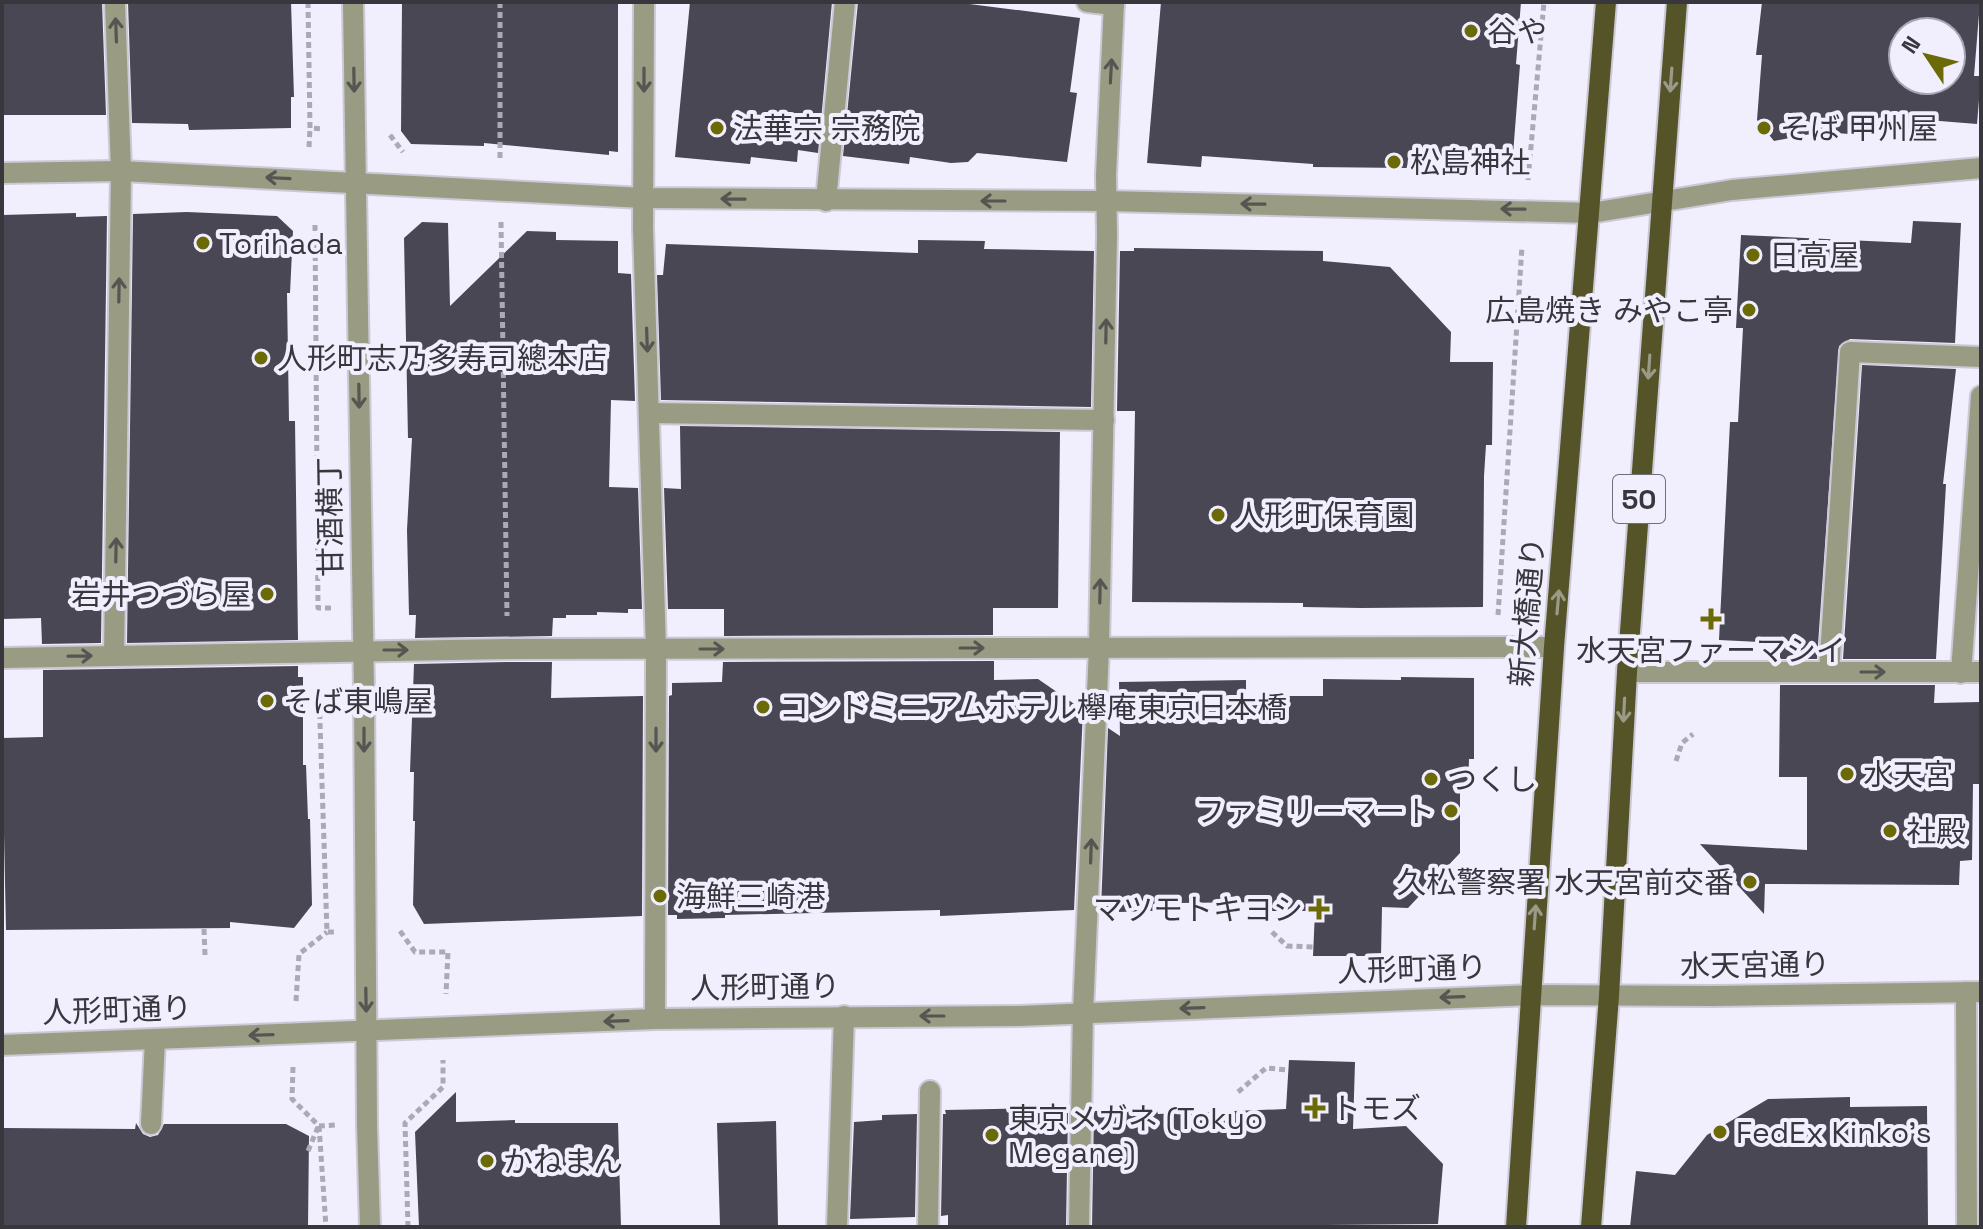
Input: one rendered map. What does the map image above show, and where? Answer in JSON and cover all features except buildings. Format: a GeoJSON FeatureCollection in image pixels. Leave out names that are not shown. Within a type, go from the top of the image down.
{"type":"FeatureCollection","features":[{"type":"Feature","properties":{"kind":"main road","name":"新大橋通り"},"geometry":{"type":"LineString","coordinates":[[1516,1227],[1554,647],[1606,2]]}},
{"type":"Feature","properties":{"kind":"main road","name":"50"},"geometry":{"type":"LineString","coordinates":[[1591,1227],[1609,996],[1627,672],[1677,2]]}},
{"type":"Feature","properties":{"kind":"street"},"geometry":{"type":"LineString","coordinates":[[114,656],[121,171],[115,2]]}},
{"type":"Feature","properties":{"kind":"street","name":"甘酒横丁"},"geometry":{"type":"LineString","coordinates":[[353,2],[370,1227]]}},
{"type":"Feature","properties":{"kind":"street"},"geometry":{"type":"LineString","coordinates":[[644,2],[643,198],[656,649],[655,1019]]}},
{"type":"Feature","properties":{"kind":"street"},"geometry":{"type":"LineString","coordinates":[[826,201],[845,2]]}},
{"type":"Feature","properties":{"kind":"street"},"geometry":{"type":"LineString","coordinates":[[1079,1227],[1083,1012],[1099,648],[1107,201],[1114,4],[1087,2]]}},
{"type":"Feature","properties":{"kind":"street"},"geometry":{"type":"LineString","coordinates":[[2,173],[121,171],[643,198],[1107,201],[1591,213],[1732,190],[1981,168]]}},
{"type":"Feature","properties":{"kind":"street"},"geometry":{"type":"LineString","coordinates":[[1829,672],[1850,352],[1981,357]]}},
{"type":"Feature","properties":{"kind":"street"},"geometry":{"type":"LineString","coordinates":[[1627,672],[1971,673],[1981,396]]}},
{"type":"Feature","properties":{"kind":"street"},"geometry":{"type":"LineString","coordinates":[[649,413],[1104,420]]}},
{"type":"Feature","properties":{"kind":"street"},"geometry":{"type":"LineString","coordinates":[[2,658],[362,650],[1554,647]]}},
{"type":"Feature","properties":{"kind":"street"},"geometry":{"type":"LineString","coordinates":[[1967,1227],[1974,992]]}},
{"type":"Feature","properties":{"kind":"street","name":"水天宮通り"},"geometry":{"type":"LineString","coordinates":[[1530,995],[1974,992]]}},
{"type":"Feature","properties":{"kind":"street","name":"人形町通り"},"geometry":{"type":"LineString","coordinates":[[2,1045],[655,1019],[1020,1016],[1530,995]]}},
{"type":"Feature","properties":{"kind":"street"},"geometry":{"type":"LineString","coordinates":[[837,1227],[844,1016]]}},
{"type":"Feature","properties":{"kind":"street"},"geometry":{"type":"LineString","coordinates":[[151,1124],[155,1039]]}},
{"type":"Feature","properties":{"kind":"street"},"geometry":{"type":"LineString","coordinates":[[928,1227],[930,1091]]}},
{"type":"Feature","properties":{"kind":"path"},"geometry":{"type":"LineString","coordinates":[[500,2],[507,649]]}},
{"type":"Feature","properties":{"kind":"path"},"geometry":{"type":"LineString","coordinates":[[1496,646],[1524,209],[1544,2]]}},
{"type":"Feature","properties":{"kind":"path"},"geometry":{"type":"LineString","coordinates":[[1676,761],[1682,743],[1693,734]]}},
{"type":"Feature","properties":{"kind":"path"},"geometry":{"type":"LineString","coordinates":[[204,929],[205,955]]}},
{"type":"Feature","properties":{"kind":"path"},"geometry":{"type":"LineString","coordinates":[[1272,932],[1287,946],[1314,947]]}},
{"type":"Feature","properties":{"kind":"path"},"geometry":{"type":"LineString","coordinates":[[1238,1092],[1266,1068],[1288,1070]]}},
{"type":"Feature","properties":{"kind":"path"},"geometry":{"type":"LineString","coordinates":[[308,1151],[319,1126],[326,1227]]}},
{"type":"Feature","properties":{"kind":"place","name":"谷や"},"geometry":{"type":"Point","coordinates":[1471,31]}},
{"type":"Feature","properties":{"kind":"place","name":"法華宗 宗務院"},"geometry":{"type":"Point","coordinates":[717,128]}},
{"type":"Feature","properties":{"kind":"place","name":"そば 甲州屋"},"geometry":{"type":"Point","coordinates":[1764,128]}},
{"type":"Feature","properties":{"kind":"place","name":"松島神社"},"geometry":{"type":"Point","coordinates":[1394,162]}},
{"type":"Feature","properties":{"kind":"place","name":"Torihada"},"geometry":{"type":"Point","coordinates":[203,243]}},
{"type":"Feature","properties":{"kind":"place","name":"日高屋"},"geometry":{"type":"Point","coordinates":[1753,255]}},
{"type":"Feature","properties":{"kind":"place","name":"広島焼き みやこ亭"},"geometry":{"type":"Point","coordinates":[1749,310]}},
{"type":"Feature","properties":{"kind":"place","name":"人形町志乃多寿司總本店"},"geometry":{"type":"Point","coordinates":[261,358]}},
{"type":"Feature","properties":{"kind":"place","name":"人形町保育園"},"geometry":{"type":"Point","coordinates":[1218,515]}},
{"type":"Feature","properties":{"kind":"place","name":"岩井つづら屋"},"geometry":{"type":"Point","coordinates":[267,594]}},
{"type":"Feature","properties":{"kind":"place","name":"水天宮ファーマシイ"},"geometry":{"type":"Point","coordinates":[1711,619]}},
{"type":"Feature","properties":{"kind":"place","name":"そば東嶋屋"},"geometry":{"type":"Point","coordinates":[267,701]}},
{"type":"Feature","properties":{"kind":"place","name":"コンドミニアムホテル欅庵東京日本橋"},"geometry":{"type":"Point","coordinates":[763,707]}},
{"type":"Feature","properties":{"kind":"place","name":"水天宮"},"geometry":{"type":"Point","coordinates":[1847,774]}},
{"type":"Feature","properties":{"kind":"place","name":"つくし"},"geometry":{"type":"Point","coordinates":[1431,779]}},
{"type":"Feature","properties":{"kind":"place","name":"ファミリーマート"},"geometry":{"type":"Point","coordinates":[1451,811]}},
{"type":"Feature","properties":{"kind":"place","name":"社殿"},"geometry":{"type":"Point","coordinates":[1890,831]}},
{"type":"Feature","properties":{"kind":"place","name":"久松警察署 水天宮前交番"},"geometry":{"type":"Point","coordinates":[1750,882]}},
{"type":"Feature","properties":{"kind":"place","name":"海鮮三崎港"},"geometry":{"type":"Point","coordinates":[660,896]}},
{"type":"Feature","properties":{"kind":"place","name":"マツモトキヨシ"},"geometry":{"type":"Point","coordinates":[1319,909]}},
{"type":"Feature","properties":{"kind":"place","name":"トモズ"},"geometry":{"type":"Point","coordinates":[1315,1108]}},
{"type":"Feature","properties":{"kind":"place","name":"FedEx Kinko's"},"geometry":{"type":"Point","coordinates":[1720,1132]}},
{"type":"Feature","properties":{"kind":"place","name":"東京メガネ (Tokyo Megane)"},"geometry":{"type":"Point","coordinates":[992,1135]}},
{"type":"Feature","properties":{"kind":"place","name":"かねまん"},"geometry":{"type":"Point","coordinates":[487,1161]}}]}
